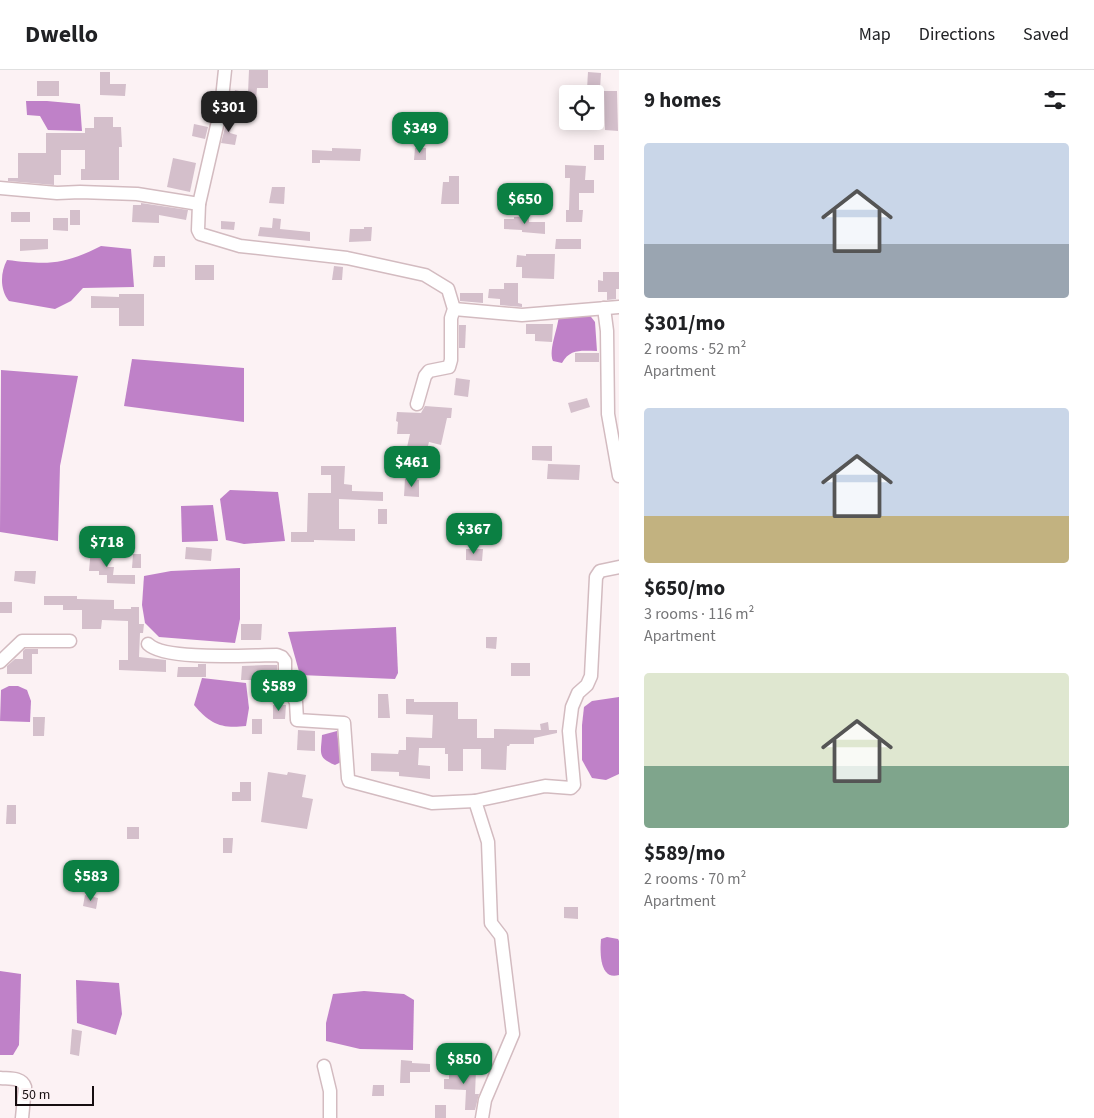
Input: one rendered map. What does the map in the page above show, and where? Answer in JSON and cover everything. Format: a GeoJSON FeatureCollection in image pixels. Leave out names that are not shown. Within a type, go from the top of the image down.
{"type":"FeatureCollection","features":[{"type":"Feature","properties":{"kind":"street"},"geometry":{"type":"LineString","coordinates":[[225,70],[221,108],[199,204],[198,230],[200,234],[240,246],[347,258],[425,275],[448,290],[454,309],[451,318],[451,360],[449,367],[429,371],[425,376],[417,404]]}},
{"type":"Feature","properties":{"kind":"street"},"geometry":{"type":"LineString","coordinates":[[0,188],[57,193],[138,194],[199,204]]}},
{"type":"Feature","properties":{"kind":"street"},"geometry":{"type":"LineString","coordinates":[[454,309],[522,315],[619,307]]}},
{"type":"Feature","properties":{"kind":"street"},"geometry":{"type":"LineString","coordinates":[[604,308],[607,331],[608,414],[619,476]]}},
{"type":"Feature","properties":{"kind":"street"},"geometry":{"type":"LineString","coordinates":[[148,644],[159,650],[179,655],[277,655],[282,657],[285,661],[285,683],[296,702],[297,720],[344,723],[348,778],[350,781],[432,803],[475,801],[545,786],[571,788],[574,785],[569,731],[572,707],[578,693],[587,685],[591,676],[596,577],[600,571],[619,567]]}},
{"type":"Feature","properties":{"kind":"street"},"geometry":{"type":"LineString","coordinates":[[0,662],[22,641],[70,641]]}},
{"type":"Feature","properties":{"kind":"street"},"geometry":{"type":"LineString","coordinates":[[475,801],[488,842],[491,924],[501,936],[513,1034],[486,1100],[482,1118]]}},
{"type":"Feature","properties":{"kind":"street"},"geometry":{"type":"LineString","coordinates":[[324,1066],[330,1091],[330,1118]]}},
{"type":"Feature","properties":{"kind":"street"},"geometry":{"type":"LineString","coordinates":[[0,1078],[20,1080],[23,1083],[25,1087],[22,1118]]}},
{"type":"Feature","properties":{"kind":"shaded area"},"geometry":{"type":"Polygon","coordinates":[[[26,101],[80,104],[82,131],[48,130],[40,116],[27,115],[26,101]]]}},
{"type":"Feature","properties":{"kind":"shaded area"},"geometry":{"type":"Polygon","coordinates":[[[101,246],[131,249],[134,287],[83,288],[71,301],[55,309],[9,301],[6,297],[2,281],[3,270],[7,260],[34,263],[56,262],[76,257],[101,246]]]}},
{"type":"Feature","properties":{"kind":"shaded area"},"geometry":{"type":"Polygon","coordinates":[[[559,313],[588,313],[595,322],[597,351],[577,351],[565,358],[562,363],[553,361],[552,350],[559,313]]]}},
{"type":"Feature","properties":{"kind":"shaded area"},"geometry":{"type":"Polygon","coordinates":[[[132,359],[244,368],[244,422],[124,406],[132,359]]]}},
{"type":"Feature","properties":{"kind":"shaded area"},"geometry":{"type":"Polygon","coordinates":[[[1,370],[78,376],[60,466],[58,541],[0,532],[1,370]]]}},
{"type":"Feature","properties":{"kind":"shaded area"},"geometry":{"type":"Polygon","coordinates":[[[230,490],[278,492],[285,541],[244,544],[226,540],[220,499],[230,490]]]}},
{"type":"Feature","properties":{"kind":"shaded area"},"geometry":{"type":"Polygon","coordinates":[[[213,505],[218,541],[182,542],[181,506],[213,505]]]}},
{"type":"Feature","properties":{"kind":"shaded area"},"geometry":{"type":"Polygon","coordinates":[[[240,568],[240,619],[235,643],[159,637],[145,623],[142,605],[144,576],[171,571],[240,568]]]}},
{"type":"Feature","properties":{"kind":"shaded area"},"geometry":{"type":"Polygon","coordinates":[[[396,627],[398,673],[395,679],[300,675],[288,632],[396,627]]]}},
{"type":"Feature","properties":{"kind":"shaded area"},"geometry":{"type":"Polygon","coordinates":[[[202,678],[246,683],[249,708],[246,726],[230,727],[217,724],[205,717],[194,705],[202,678]]]}},
{"type":"Feature","properties":{"kind":"shaded area"},"geometry":{"type":"Polygon","coordinates":[[[9,686],[18,686],[27,690],[31,701],[30,722],[0,721],[1,690],[9,686]]]}},
{"type":"Feature","properties":{"kind":"shaded area"},"geometry":{"type":"Polygon","coordinates":[[[619,697],[619,774],[606,780],[592,778],[582,760],[584,707],[592,701],[619,697]]]}},
{"type":"Feature","properties":{"kind":"shaded area"},"geometry":{"type":"Polygon","coordinates":[[[337,731],[341,762],[335,765],[325,760],[321,754],[321,746],[322,735],[337,731]]]}},
{"type":"Feature","properties":{"kind":"shaded area"},"geometry":{"type":"Polygon","coordinates":[[[607,937],[618,939],[619,941],[619,975],[612,976],[608,974],[602,964],[601,939],[607,937]]]}},
{"type":"Feature","properties":{"kind":"shaded area"},"geometry":{"type":"Polygon","coordinates":[[[0,971],[21,974],[19,1045],[13,1055],[0,1055],[0,971]]]}},
{"type":"Feature","properties":{"kind":"shaded area"},"geometry":{"type":"Polygon","coordinates":[[[76,980],[119,983],[122,1014],[116,1035],[77,1023],[76,980]]]}},
{"type":"Feature","properties":{"kind":"shaded area"},"geometry":{"type":"Polygon","coordinates":[[[364,991],[404,994],[414,1000],[413,1050],[360,1049],[326,1041],[326,1023],[333,994],[364,991]]]}},
{"type":"Feature","properties":{"kind":"building"},"geometry":{"type":"Polygon","coordinates":[[[249,70],[268,70],[268,88],[257,88],[255,111],[249,110],[247,120],[228,115],[235,90],[248,93],[249,70]]]}},
{"type":"Feature","properties":{"kind":"building"},"geometry":{"type":"Polygon","coordinates":[[[100,72],[110,72],[110,84],[126,84],[125,96],[100,95],[100,72]]]}},
{"type":"Feature","properties":{"kind":"building"},"geometry":{"type":"Polygon","coordinates":[[[588,72],[601,73],[600,85],[587,85],[588,72]]]}},
{"type":"Feature","properties":{"kind":"building"},"geometry":{"type":"Polygon","coordinates":[[[37,81],[59,81],[59,96],[37,96],[37,81]]]}},
{"type":"Feature","properties":{"kind":"building"},"geometry":{"type":"Polygon","coordinates":[[[604,91],[617,91],[618,131],[605,130],[604,91]]]}},
{"type":"Feature","properties":{"kind":"building"},"geometry":{"type":"Polygon","coordinates":[[[228,116],[233,117],[230,133],[237,135],[235,145],[221,143],[228,116]]]}},
{"type":"Feature","properties":{"kind":"building"},"geometry":{"type":"Polygon","coordinates":[[[94,117],[113,117],[113,127],[121,127],[122,147],[119,147],[119,180],[81,180],[81,169],[85,169],[85,150],[61,150],[61,175],[54,175],[54,185],[8,181],[8,178],[18,178],[18,153],[46,153],[46,133],[85,133],[85,128],[94,128],[94,117]]]}},
{"type":"Feature","properties":{"kind":"building"},"geometry":{"type":"Polygon","coordinates":[[[194,124],[208,127],[205,139],[192,136],[194,124]]]}},
{"type":"Feature","properties":{"kind":"building"},"geometry":{"type":"Polygon","coordinates":[[[594,145],[604,145],[604,160],[594,160],[594,145]]]}},
{"type":"Feature","properties":{"kind":"building"},"geometry":{"type":"Polygon","coordinates":[[[332,148],[361,149],[360,161],[320,160],[320,163],[312,163],[312,150],[332,151],[332,148]]]}},
{"type":"Feature","properties":{"kind":"building"},"geometry":{"type":"Polygon","coordinates":[[[415,148],[426,148],[426,160],[414,160],[415,148]]]}},
{"type":"Feature","properties":{"kind":"building"},"geometry":{"type":"Polygon","coordinates":[[[173,158],[196,163],[190,192],[167,187],[173,158]]]}},
{"type":"Feature","properties":{"kind":"building"},"geometry":{"type":"Polygon","coordinates":[[[565,165],[586,166],[585,180],[594,180],[594,193],[579,193],[579,210],[583,210],[582,222],[566,222],[566,210],[569,210],[570,178],[565,178],[565,165]]]}},
{"type":"Feature","properties":{"kind":"building"},"geometry":{"type":"Polygon","coordinates":[[[449,176],[459,176],[459,204],[441,204],[443,182],[449,182],[449,176]]]}},
{"type":"Feature","properties":{"kind":"building"},"geometry":{"type":"Polygon","coordinates":[[[272,187],[285,187],[284,204],[269,203],[272,187]]]}},
{"type":"Feature","properties":{"kind":"building"},"geometry":{"type":"Polygon","coordinates":[[[141,203],[188,210],[186,220],[159,215],[159,223],[132,222],[133,205],[141,205],[141,203]]]}},
{"type":"Feature","properties":{"kind":"building"},"geometry":{"type":"Polygon","coordinates":[[[70,210],[80,210],[80,225],[70,225],[70,210]]]}},
{"type":"Feature","properties":{"kind":"building"},"geometry":{"type":"Polygon","coordinates":[[[11,212],[30,212],[30,222],[11,222],[11,212]]]}},
{"type":"Feature","properties":{"kind":"building"},"geometry":{"type":"Polygon","coordinates":[[[514,217],[529,217],[529,222],[545,222],[545,234],[504,229],[504,219],[514,219],[514,217]]]}},
{"type":"Feature","properties":{"kind":"building"},"geometry":{"type":"Polygon","coordinates":[[[53,218],[68,218],[68,231],[53,230],[53,218]]]}},
{"type":"Feature","properties":{"kind":"building"},"geometry":{"type":"Polygon","coordinates":[[[273,218],[281,219],[280,229],[310,232],[310,241],[258,236],[260,227],[272,228],[273,218]]]}},
{"type":"Feature","properties":{"kind":"building"},"geometry":{"type":"Polygon","coordinates":[[[221,221],[235,222],[234,230],[221,229],[221,221]]]}},
{"type":"Feature","properties":{"kind":"building"},"geometry":{"type":"Polygon","coordinates":[[[364,227],[372,227],[371,241],[349,242],[350,229],[364,229],[364,227]]]}},
{"type":"Feature","properties":{"kind":"building"},"geometry":{"type":"Polygon","coordinates":[[[20,239],[48,239],[48,249],[20,251],[20,239]]]}},
{"type":"Feature","properties":{"kind":"building"},"geometry":{"type":"Polygon","coordinates":[[[556,239],[581,239],[581,249],[555,249],[556,239]]]}},
{"type":"Feature","properties":{"kind":"building"},"geometry":{"type":"Polygon","coordinates":[[[526,254],[555,254],[554,279],[522,278],[522,267],[516,267],[517,255],[526,256],[526,254]]]}},
{"type":"Feature","properties":{"kind":"building"},"geometry":{"type":"Polygon","coordinates":[[[154,256],[165,256],[165,267],[153,267],[154,256]]]}},
{"type":"Feature","properties":{"kind":"building"},"geometry":{"type":"Polygon","coordinates":[[[195,265],[214,265],[214,280],[195,280],[195,265]]]}},
{"type":"Feature","properties":{"kind":"building"},"geometry":{"type":"Polygon","coordinates":[[[334,266],[343,267],[342,280],[332,280],[334,266]]]}},
{"type":"Feature","properties":{"kind":"building"},"geometry":{"type":"Polygon","coordinates":[[[603,272],[619,272],[619,289],[616,289],[616,299],[607,300],[607,292],[598,292],[598,280],[603,281],[603,272]]]}},
{"type":"Feature","properties":{"kind":"building"},"geometry":{"type":"Polygon","coordinates":[[[504,283],[518,283],[518,303],[522,304],[522,307],[500,305],[500,299],[488,298],[489,289],[504,289],[504,283]]]}},
{"type":"Feature","properties":{"kind":"building"},"geometry":{"type":"Polygon","coordinates":[[[460,293],[483,293],[483,303],[460,301],[460,293]]]}},
{"type":"Feature","properties":{"kind":"building"},"geometry":{"type":"Polygon","coordinates":[[[119,294],[144,294],[144,326],[119,326],[119,308],[91,308],[91,296],[119,297],[119,294]]]}},
{"type":"Feature","properties":{"kind":"building"},"geometry":{"type":"Polygon","coordinates":[[[526,324],[553,324],[552,342],[535,341],[535,334],[526,334],[526,324]]]}},
{"type":"Feature","properties":{"kind":"building"},"geometry":{"type":"Polygon","coordinates":[[[459,325],[466,325],[465,348],[459,348],[459,325]]]}},
{"type":"Feature","properties":{"kind":"building"},"geometry":{"type":"Polygon","coordinates":[[[575,353],[599,353],[599,362],[575,362],[575,353]]]}},
{"type":"Feature","properties":{"kind":"building"},"geometry":{"type":"Polygon","coordinates":[[[456,378],[470,380],[468,397],[454,395],[456,378]]]}},
{"type":"Feature","properties":{"kind":"building"},"geometry":{"type":"Polygon","coordinates":[[[587,398],[590,407],[571,413],[568,403],[587,398]]]}},
{"type":"Feature","properties":{"kind":"building"},"geometry":{"type":"Polygon","coordinates":[[[425,406],[452,408],[451,418],[447,418],[441,445],[429,442],[424,461],[405,456],[410,434],[397,434],[398,422],[396,421],[397,412],[421,413],[425,406]]]}},
{"type":"Feature","properties":{"kind":"building"},"geometry":{"type":"Polygon","coordinates":[[[532,446],[552,446],[552,461],[532,460],[532,446]]]}},
{"type":"Feature","properties":{"kind":"building"},"geometry":{"type":"Polygon","coordinates":[[[548,464],[580,465],[579,480],[547,479],[548,464]]]}},
{"type":"Feature","properties":{"kind":"building"},"geometry":{"type":"Polygon","coordinates":[[[321,466],[345,466],[344,484],[352,485],[352,491],[383,492],[383,501],[339,499],[339,529],[355,529],[355,541],[314,540],[314,542],[291,542],[291,532],[307,532],[308,493],[331,493],[331,475],[321,475],[321,466]]]}},
{"type":"Feature","properties":{"kind":"building"},"geometry":{"type":"Polygon","coordinates":[[[405,479],[419,480],[419,497],[404,496],[405,479]]]}},
{"type":"Feature","properties":{"kind":"building"},"geometry":{"type":"Polygon","coordinates":[[[378,509],[387,509],[387,524],[378,524],[378,509]]]}},
{"type":"Feature","properties":{"kind":"building"},"geometry":{"type":"Polygon","coordinates":[[[186,547],[212,549],[211,561],[185,559],[186,547]]]}},
{"type":"Feature","properties":{"kind":"building"},"geometry":{"type":"Polygon","coordinates":[[[91,548],[108,549],[108,567],[114,567],[113,575],[135,575],[135,584],[107,583],[107,575],[99,575],[99,571],[89,571],[91,548]]]}},
{"type":"Feature","properties":{"kind":"building"},"geometry":{"type":"Polygon","coordinates":[[[466,549],[483,549],[482,561],[466,560],[466,549]]]}},
{"type":"Feature","properties":{"kind":"building"},"geometry":{"type":"Polygon","coordinates":[[[133,554],[141,554],[141,568],[132,568],[133,554]]]}},
{"type":"Feature","properties":{"kind":"building"},"geometry":{"type":"Polygon","coordinates":[[[15,571],[36,571],[35,584],[14,581],[15,571]]]}},
{"type":"Feature","properties":{"kind":"building"},"geometry":{"type":"Polygon","coordinates":[[[44,596],[77,596],[77,599],[114,600],[114,609],[139,607],[139,624],[144,624],[143,633],[140,633],[139,657],[166,660],[166,672],[119,670],[119,660],[128,660],[128,621],[102,620],[101,629],[82,629],[82,610],[63,610],[63,605],[44,605],[44,596]]]}},
{"type":"Feature","properties":{"kind":"building"},"geometry":{"type":"Polygon","coordinates":[[[0,602],[12,602],[12,613],[0,613],[0,602]]]}},
{"type":"Feature","properties":{"kind":"building"},"geometry":{"type":"Polygon","coordinates":[[[241,624],[262,624],[261,640],[241,640],[241,624]]]}},
{"type":"Feature","properties":{"kind":"building"},"geometry":{"type":"Polygon","coordinates":[[[486,637],[497,637],[496,649],[486,648],[486,637]]]}},
{"type":"Feature","properties":{"kind":"building"},"geometry":{"type":"Polygon","coordinates":[[[25,649],[38,649],[38,654],[32,654],[32,674],[7,674],[7,666],[15,659],[23,659],[23,651],[25,649]]]}},
{"type":"Feature","properties":{"kind":"building"},"geometry":{"type":"Polygon","coordinates":[[[511,663],[530,663],[530,676],[511,676],[511,663]]]}},
{"type":"Feature","properties":{"kind":"building"},"geometry":{"type":"Polygon","coordinates":[[[198,664],[206,664],[206,677],[177,677],[178,667],[198,667],[198,664]]]}},
{"type":"Feature","properties":{"kind":"building"},"geometry":{"type":"Polygon","coordinates":[[[277,665],[277,683],[280,695],[267,694],[267,680],[241,680],[242,666],[277,665]]]}},
{"type":"Feature","properties":{"kind":"building"},"geometry":{"type":"Polygon","coordinates":[[[378,694],[388,694],[390,718],[378,718],[378,694]]]}},
{"type":"Feature","properties":{"kind":"building"},"geometry":{"type":"Polygon","coordinates":[[[406,699],[414,699],[414,702],[458,702],[458,719],[477,719],[477,738],[494,738],[494,729],[541,730],[540,724],[548,722],[549,730],[557,730],[557,733],[534,738],[534,744],[510,744],[507,746],[506,770],[481,769],[481,749],[463,749],[463,771],[448,771],[448,754],[445,754],[445,748],[419,748],[418,765],[430,766],[430,779],[399,776],[399,772],[371,771],[371,753],[398,754],[399,750],[406,750],[406,737],[432,738],[433,715],[406,714],[406,699]]]}},
{"type":"Feature","properties":{"kind":"building"},"geometry":{"type":"Polygon","coordinates":[[[273,705],[286,705],[285,719],[273,719],[273,705]]]}},
{"type":"Feature","properties":{"kind":"building"},"geometry":{"type":"Polygon","coordinates":[[[33,717],[45,717],[44,736],[33,736],[33,717]]]}},
{"type":"Feature","properties":{"kind":"building"},"geometry":{"type":"Polygon","coordinates":[[[252,719],[262,719],[262,734],[252,734],[252,719]]]}},
{"type":"Feature","properties":{"kind":"building"},"geometry":{"type":"Polygon","coordinates":[[[298,730],[315,731],[315,751],[297,750],[298,730]]]}},
{"type":"Feature","properties":{"kind":"building"},"geometry":{"type":"Polygon","coordinates":[[[268,772],[287,775],[288,772],[306,775],[302,797],[313,799],[307,829],[261,822],[268,772]]]}},
{"type":"Feature","properties":{"kind":"building"},"geometry":{"type":"Polygon","coordinates":[[[240,782],[251,782],[251,801],[232,801],[232,792],[240,792],[240,782]]]}},
{"type":"Feature","properties":{"kind":"building"},"geometry":{"type":"Polygon","coordinates":[[[7,805],[16,805],[16,824],[6,824],[7,805]]]}},
{"type":"Feature","properties":{"kind":"building"},"geometry":{"type":"Polygon","coordinates":[[[127,827],[139,827],[139,839],[127,839],[127,827]]]}},
{"type":"Feature","properties":{"kind":"building"},"geometry":{"type":"Polygon","coordinates":[[[223,838],[233,838],[232,853],[223,853],[223,838]]]}},
{"type":"Feature","properties":{"kind":"building"},"geometry":{"type":"Polygon","coordinates":[[[85,895],[98,898],[96,909],[83,906],[85,895]]]}},
{"type":"Feature","properties":{"kind":"building"},"geometry":{"type":"Polygon","coordinates":[[[564,907],[578,907],[578,919],[564,918],[564,907]]]}},
{"type":"Feature","properties":{"kind":"building"},"geometry":{"type":"Polygon","coordinates":[[[72,1029],[82,1031],[79,1056],[70,1054],[72,1029]]]}},
{"type":"Feature","properties":{"kind":"building"},"geometry":{"type":"Polygon","coordinates":[[[401,1060],[430,1064],[430,1072],[410,1072],[410,1083],[400,1083],[401,1060]]]}},
{"type":"Feature","properties":{"kind":"building"},"geometry":{"type":"Polygon","coordinates":[[[449,1068],[476,1070],[475,1094],[479,1094],[475,1110],[465,1110],[466,1090],[444,1089],[444,1079],[449,1079],[449,1068]]]}},
{"type":"Feature","properties":{"kind":"building"},"geometry":{"type":"Polygon","coordinates":[[[373,1085],[384,1085],[384,1096],[372,1096],[373,1085]]]}},
{"type":"Feature","properties":{"kind":"building"},"geometry":{"type":"Polygon","coordinates":[[[435,1105],[446,1105],[446,1118],[435,1118],[435,1105]]]}}]}
